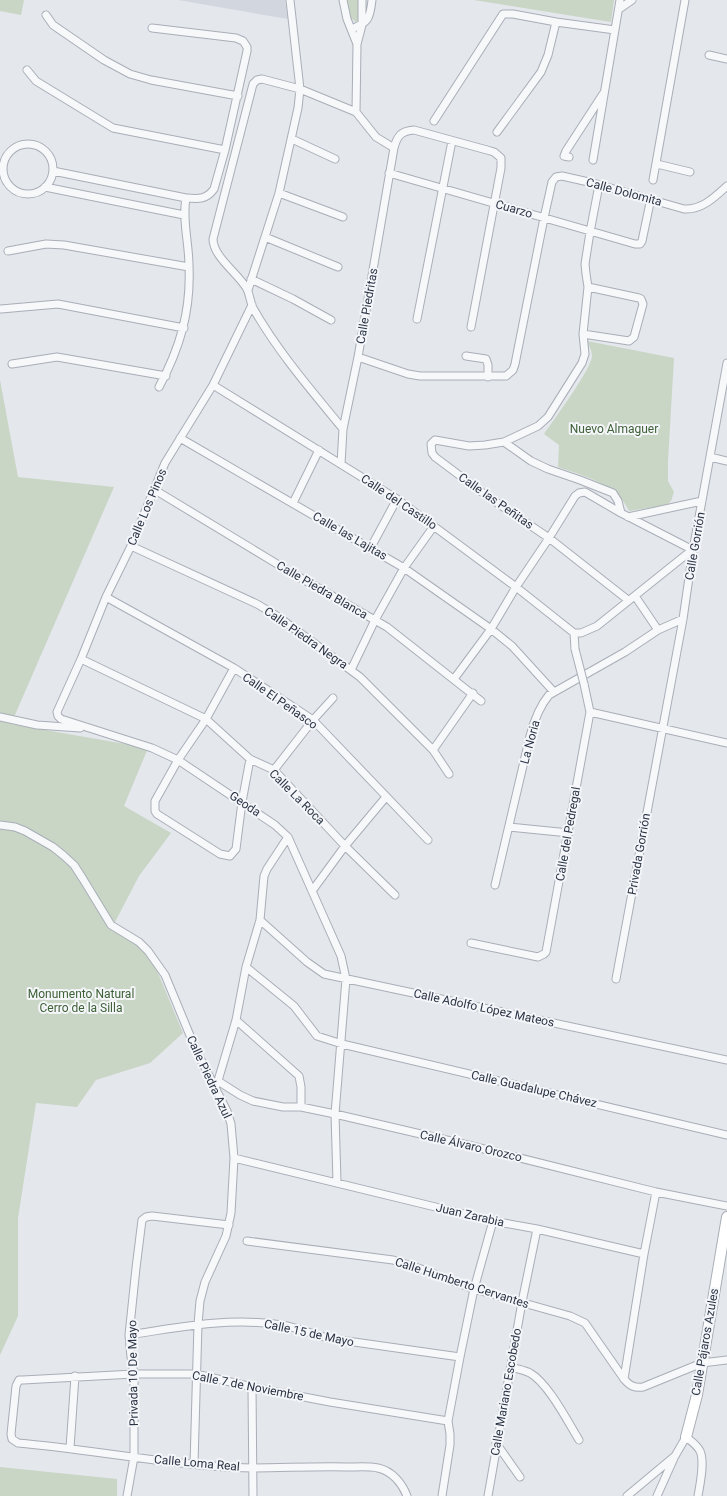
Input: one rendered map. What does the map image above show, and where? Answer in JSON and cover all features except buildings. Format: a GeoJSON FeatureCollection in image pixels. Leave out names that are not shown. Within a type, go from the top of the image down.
{"type":"FeatureCollection","features":[{"type":"Feature","properties":{"kind":"street"},"geometry":{"type":"LineString","coordinates":[[248,290],[279,193],[298,108],[300,89],[290,0]]}},
{"type":"Feature","properties":{"kind":"street"},"geometry":{"type":"LineString","coordinates":[[343,0],[344,11],[357,44]]}},
{"type":"Feature","properties":{"kind":"street"},"geometry":{"type":"LineString","coordinates":[[356,112],[357,44],[362,25],[362,0]]}},
{"type":"Feature","properties":{"kind":"street"},"geometry":{"type":"LineString","coordinates":[[351,29],[362,25],[369,17],[372,0]]}},
{"type":"Feature","properties":{"kind":"street"},"geometry":{"type":"LineString","coordinates":[[592,160],[620,0]]}},
{"type":"Feature","properties":{"kind":"street"},"geometry":{"type":"LineString","coordinates":[[618,9],[632,0]]}},
{"type":"Feature","properties":{"kind":"street"},"geometry":{"type":"LineString","coordinates":[[654,180],[685,0]]}},
{"type":"Feature","properties":{"kind":"street"},"geometry":{"type":"LineString","coordinates":[[46,14],[53,25],[104,60],[130,74],[150,80],[238,96]]}},
{"type":"Feature","properties":{"kind":"street"},"geometry":{"type":"LineString","coordinates":[[434,121],[503,14],[615,30]]}},
{"type":"Feature","properties":{"kind":"street"},"geometry":{"type":"LineString","coordinates":[[497,132],[541,72],[548,55],[556,22]]}},
{"type":"Feature","properties":{"kind":"street"},"geometry":{"type":"LineString","coordinates":[[53,171],[186,198],[200,199],[206,197],[214,189],[248,51],[246,44],[236,38],[152,28]]}},
{"type":"Feature","properties":{"kind":"street"},"geometry":{"type":"LineString","coordinates":[[709,55],[727,59]]}},
{"type":"Feature","properties":{"kind":"street"},"geometry":{"type":"LineString","coordinates":[[27,70],[36,81],[113,128],[225,150]]}},
{"type":"Feature","properties":{"kind":"street"},"geometry":{"type":"LineString","coordinates":[[343,429],[285,357],[252,305],[248,290],[215,249],[213,239],[253,84],[257,80],[262,79],[300,89],[356,112],[376,137],[394,148]]}},
{"type":"Feature","properties":{"kind":"street"},"geometry":{"type":"LineString","coordinates":[[567,157],[566,151],[604,92]]}},
{"type":"Feature","properties":{"kind":"street","name":"Calle Piedritas"},"geometry":{"type":"LineString","coordinates":[[341,464],[343,429],[358,357],[396,140],[406,130],[414,130],[452,141]]}},
{"type":"Feature","properties":{"kind":"street"},"geometry":{"type":"LineString","coordinates":[[292,139],[335,159]]}},
{"type":"Feature","properties":{"kind":"street"},"geometry":{"type":"LineString","coordinates":[[417,319],[452,141],[494,152],[501,158],[471,327]]}},
{"type":"Feature","properties":{"kind":"street"},"geometry":{"type":"LineString","coordinates":[[22,144],[32,144],[41,147],[48,153],[52,161],[53,171],[45,187],[37,192],[28,194],[12,188],[6,180],[2,164],[7,154],[14,148],[22,144]]}},
{"type":"Feature","properties":{"kind":"street"},"geometry":{"type":"LineString","coordinates":[[657,164],[690,172]]}},
{"type":"Feature","properties":{"kind":"street","name":"Cuarzo"},"geometry":{"type":"LineString","coordinates":[[389,173],[635,244],[640,244],[642,240],[651,198]]}},
{"type":"Feature","properties":{"kind":"street","name":"Calle Dolomita"},"geometry":{"type":"LineString","coordinates":[[544,218],[552,182],[556,177],[562,176],[651,198],[684,209],[703,206],[727,186]]}},
{"type":"Feature","properties":{"kind":"street"},"geometry":{"type":"LineString","coordinates":[[599,186],[585,264],[588,287],[584,334],[585,354],[582,363],[548,417],[538,426],[504,442],[531,461],[548,469],[613,493],[618,500],[621,513]]}},
{"type":"Feature","properties":{"kind":"street"},"geometry":{"type":"LineString","coordinates":[[45,187],[184,215]]}},
{"type":"Feature","properties":{"kind":"street"},"geometry":{"type":"LineString","coordinates":[[279,193],[343,217]]}},
{"type":"Feature","properties":{"kind":"street"},"geometry":{"type":"LineString","coordinates":[[159,387],[175,355],[184,328],[189,297],[189,267],[184,215],[186,198]]}},
{"type":"Feature","properties":{"kind":"street"},"geometry":{"type":"LineString","coordinates":[[358,357],[408,374],[420,376],[506,376],[513,370],[515,364],[544,218]]}},
{"type":"Feature","properties":{"kind":"street"},"geometry":{"type":"LineString","coordinates":[[265,237],[338,267]]}},
{"type":"Feature","properties":{"kind":"street"},"geometry":{"type":"LineString","coordinates":[[8,251],[46,244],[64,245],[189,267]]}},
{"type":"Feature","properties":{"kind":"street"},"geometry":{"type":"LineString","coordinates":[[251,279],[331,320]]}},
{"type":"Feature","properties":{"kind":"street"},"geometry":{"type":"LineString","coordinates":[[584,334],[629,341],[634,337],[642,301],[638,298],[588,287]]}},
{"type":"Feature","properties":{"kind":"street"},"geometry":{"type":"LineString","coordinates":[[1,310],[58,304],[184,328]]}},
{"type":"Feature","properties":{"kind":"street","name":"Calle Los Pinos"},"geometry":{"type":"LineString","coordinates":[[58,716],[58,708],[81,659],[106,597],[131,546],[165,463],[213,385],[252,305]]}},
{"type":"Feature","properties":{"kind":"street"},"geometry":{"type":"LineString","coordinates":[[12,364],[57,356],[166,376]]}},
{"type":"Feature","properties":{"kind":"street"},"geometry":{"type":"LineString","coordinates":[[466,356],[486,360],[488,377]]}},
{"type":"Feature","properties":{"kind":"street","name":"Calle Gorrión"},"geometry":{"type":"LineString","coordinates":[[662,728],[683,619],[692,550],[727,363]]}},
{"type":"Feature","properties":{"kind":"street","name":"Calle del Castillo"},"geometry":{"type":"LineString","coordinates":[[213,385],[397,499],[516,587],[574,633]]}},
{"type":"Feature","properties":{"kind":"street"},"geometry":{"type":"LineString","coordinates":[[330,414],[346,412]]}},
{"type":"Feature","properties":{"kind":"street","name":"Calle las Lajitas"},"geometry":{"type":"LineString","coordinates":[[180,438],[404,568],[512,646],[554,692]]}},
{"type":"Feature","properties":{"kind":"street","name":"Calle las Peñitas"},"geometry":{"type":"LineString","coordinates":[[504,442],[469,446],[436,440],[430,444],[430,448],[435,457],[487,496],[632,598],[658,630]]}},
{"type":"Feature","properties":{"kind":"street"},"geometry":{"type":"LineString","coordinates":[[293,503],[319,450]]}},
{"type":"Feature","properties":{"kind":"street"},"geometry":{"type":"LineString","coordinates":[[710,456],[727,461]]}},
{"type":"Feature","properties":{"kind":"street","name":"Calle Piedra Blanca"},"geometry":{"type":"LineString","coordinates":[[155,490],[292,573],[387,627],[481,701]]}},
{"type":"Feature","properties":{"kind":"street"},"geometry":{"type":"LineString","coordinates":[[454,679],[491,629],[577,494],[585,492],[692,550],[597,626],[581,633],[574,633],[575,649],[590,712],[727,743]]}},
{"type":"Feature","properties":{"kind":"street"},"geometry":{"type":"LineString","coordinates":[[370,549],[397,499]]}},
{"type":"Feature","properties":{"kind":"street"},"geometry":{"type":"LineString","coordinates":[[628,517],[702,501]]}},
{"type":"Feature","properties":{"kind":"street"},"geometry":{"type":"LineString","coordinates":[[351,670],[375,620],[404,568],[434,526]]}},
{"type":"Feature","properties":{"kind":"street","name":"Calle Piedra Negra"},"geometry":{"type":"LineString","coordinates":[[131,546],[257,604],[277,616],[351,670],[433,750],[449,774]]}},
{"type":"Feature","properties":{"kind":"street","name":"Calle El Peñasco"},"geometry":{"type":"LineString","coordinates":[[106,597],[234,668],[313,720],[428,840]]}},
{"type":"Feature","properties":{"kind":"street"},"geometry":{"type":"LineString","coordinates":[[658,630],[683,619]]}},
{"type":"Feature","properties":{"kind":"street","name":"La Noria"},"geometry":{"type":"LineString","coordinates":[[495,886],[533,723],[544,700],[549,695],[625,652],[658,630]]}},
{"type":"Feature","properties":{"kind":"street","name":"Calle La Roca"},"geometry":{"type":"LineString","coordinates":[[81,659],[206,720],[250,759],[274,770],[345,846],[395,895]]}},
{"type":"Feature","properties":{"kind":"street"},"geometry":{"type":"LineString","coordinates":[[234,668],[206,720],[178,760],[155,801],[155,811],[220,854],[230,856],[236,849],[250,759]]}},
{"type":"Feature","properties":{"kind":"street"},"geometry":{"type":"LineString","coordinates":[[433,750],[472,693]]}},
{"type":"Feature","properties":{"kind":"street"},"geometry":{"type":"LineString","coordinates":[[274,770],[313,720],[333,698]]}},
{"type":"Feature","properties":{"kind":"street","name":"Calle del Pedregal"},"geometry":{"type":"LineString","coordinates":[[472,943],[538,957],[544,954],[547,949],[590,712]]}},
{"type":"Feature","properties":{"kind":"street","name":"Geoda"},"geometry":{"type":"LineString","coordinates":[[58,716],[61,719],[152,748],[178,760],[275,825],[288,837],[341,956],[346,979],[335,1114],[337,1182]]}},
{"type":"Feature","properties":{"kind":"street"},"geometry":{"type":"LineString","coordinates":[[0,717],[37,724],[91,728]]}},
{"type":"Feature","properties":{"kind":"street","name":"Privada Gorrión"},"geometry":{"type":"LineString","coordinates":[[616,980],[662,728]]}},
{"type":"Feature","properties":{"kind":"street"},"geometry":{"type":"LineString","coordinates":[[312,891],[345,846],[386,797]]}},
{"type":"Feature","properties":{"kind":"street","name":"Calle Piedra Azul"},"geometry":{"type":"LineString","coordinates":[[0,825],[15,827],[25,831],[63,855],[74,865],[111,925],[139,942],[148,950],[165,975],[196,1050],[227,1111],[231,1124],[234,1158],[233,1193],[229,1225],[205,1282],[200,1301],[194,1464]]}},
{"type":"Feature","properties":{"kind":"street"},"geometry":{"type":"LineString","coordinates":[[508,827],[569,833]]}},
{"type":"Feature","properties":{"kind":"street"},"geometry":{"type":"LineString","coordinates":[[215,1089],[236,1020],[246,967],[260,920],[264,876],[288,837]]}},
{"type":"Feature","properties":{"kind":"street","name":"Calle Adolfo López Mateos"},"geometry":{"type":"LineString","coordinates":[[260,920],[324,974],[727,1060]]}},
{"type":"Feature","properties":{"kind":"street","name":"Calle Guadalupe Chávez"},"geometry":{"type":"LineString","coordinates":[[246,967],[294,1006],[317,1036],[342,1044],[727,1135]]}},
{"type":"Feature","properties":{"kind":"street"},"geometry":{"type":"LineString","coordinates":[[236,1020],[298,1076],[301,1086],[301,1107]]}},
{"type":"Feature","properties":{"kind":"street","name":"Calle Álvaro Orozco"},"geometry":{"type":"LineString","coordinates":[[218,1081],[253,1101],[283,1107],[301,1107],[335,1114],[656,1192],[727,1206]]}},
{"type":"Feature","properties":{"kind":"street","name":"Juan Zarabia"},"geometry":{"type":"LineString","coordinates":[[234,1158],[493,1221],[537,1229],[644,1254]]}},
{"type":"Feature","properties":{"kind":"street"},"geometry":{"type":"LineString","coordinates":[[656,1192],[624,1380],[629,1386],[643,1387],[702,1363],[727,1360]]}},
{"type":"Feature","properties":{"kind":"street","name":"Privada 10 De Mayo"},"geometry":{"type":"LineString","coordinates":[[127,1496],[134,1457],[134,1374],[129,1335],[142,1220],[152,1216],[229,1225]]}},
{"type":"Feature","properties":{"kind":"street","name":"Calle Pájaros Azules"},"geometry":{"type":"LineString","coordinates":[[686,1437],[697,1395],[727,1217]]}},
{"type":"Feature","properties":{"kind":"street"},"geometry":{"type":"LineString","coordinates":[[442,1496],[450,1445],[448,1421],[474,1289],[493,1221]]}},
{"type":"Feature","properties":{"kind":"street","name":"Calle Mariano Escobedo"},"geometry":{"type":"LineString","coordinates":[[488,1496],[496,1443],[537,1229]]}},
{"type":"Feature","properties":{"kind":"street","name":"Calle Humberto Cervantes"},"geometry":{"type":"LineString","coordinates":[[247,1241],[393,1260],[474,1289],[570,1316],[585,1323],[624,1380]]}},
{"type":"Feature","properties":{"kind":"street","name":"Calle 15 de Mayo"},"geometry":{"type":"LineString","coordinates":[[129,1335],[225,1321],[260,1322],[300,1329],[320,1337],[460,1357]]}},
{"type":"Feature","properties":{"kind":"street"},"geometry":{"type":"LineString","coordinates":[[511,1367],[530,1373],[546,1387],[579,1440]]}},
{"type":"Feature","properties":{"kind":"street","name":"Calle 7 de Noviembre"},"geometry":{"type":"LineString","coordinates":[[12,1439],[17,1382],[75,1376],[196,1374],[330,1402],[448,1421]]}},
{"type":"Feature","properties":{"kind":"street"},"geometry":{"type":"LineString","coordinates":[[70,1448],[75,1376]]}},
{"type":"Feature","properties":{"kind":"street"},"geometry":{"type":"LineString","coordinates":[[252,1387],[253,1496]]}},
{"type":"Feature","properties":{"kind":"street"},"geometry":{"type":"LineString","coordinates":[[657,1496],[686,1437],[698,1448],[701,1454],[701,1482],[698,1496]]}},
{"type":"Feature","properties":{"kind":"street","name":"Calle Loma Real"},"geometry":{"type":"LineString","coordinates":[[12,1439],[18,1443],[194,1464],[252,1468],[319,1466],[377,1468],[384,1470],[400,1482],[407,1496]]}},
{"type":"Feature","properties":{"kind":"street"},"geometry":{"type":"LineString","coordinates":[[496,1443],[520,1477]]}},
{"type":"Feature","properties":{"kind":"street"},"geometry":{"type":"LineString","coordinates":[[627,1496],[675,1456]]}},
{"type":"Feature","properties":{"kind":"shaded area"},"geometry":{"type":"Polygon","coordinates":[[[178,0],[285,0],[288,19],[178,0]]]}},
{"type":"Feature","properties":{"kind":"green space"},"geometry":{"type":"Polygon","coordinates":[[[0,0],[24,0],[21,15],[0,11],[0,0]]]}},
{"type":"Feature","properties":{"kind":"green space"},"geometry":{"type":"Polygon","coordinates":[[[347,0],[360,0],[362,14],[357,23],[351,18],[347,0]]]}},
{"type":"Feature","properties":{"kind":"green space"},"geometry":{"type":"Polygon","coordinates":[[[474,0],[614,0],[611,22],[474,0]]]}},
{"type":"Feature","properties":{"kind":"green space","name":"Nuevo Almaguer"},"geometry":{"type":"Polygon","coordinates":[[[587,341],[674,358],[668,481],[674,492],[671,501],[667,505],[629,511],[616,494],[599,482],[558,467],[559,445],[544,434],[586,371],[592,356],[587,341]]]}},
{"type":"Feature","properties":{"kind":"green space","name":"Monumento Natural Cerro de la Silla"},"geometry":{"type":"Polygon","coordinates":[[[0,380],[18,477],[114,487],[11,724],[148,748],[124,806],[171,833],[139,876],[115,922],[153,961],[183,1033],[150,1063],[96,1080],[77,1107],[36,1103],[18,1218],[18,1316],[0,1355],[0,380]]]}},
{"type":"Feature","properties":{"kind":"green space"},"geometry":{"type":"Polygon","coordinates":[[[0,1467],[117,1479],[117,1496],[0,1496],[0,1467]]]}}]}
